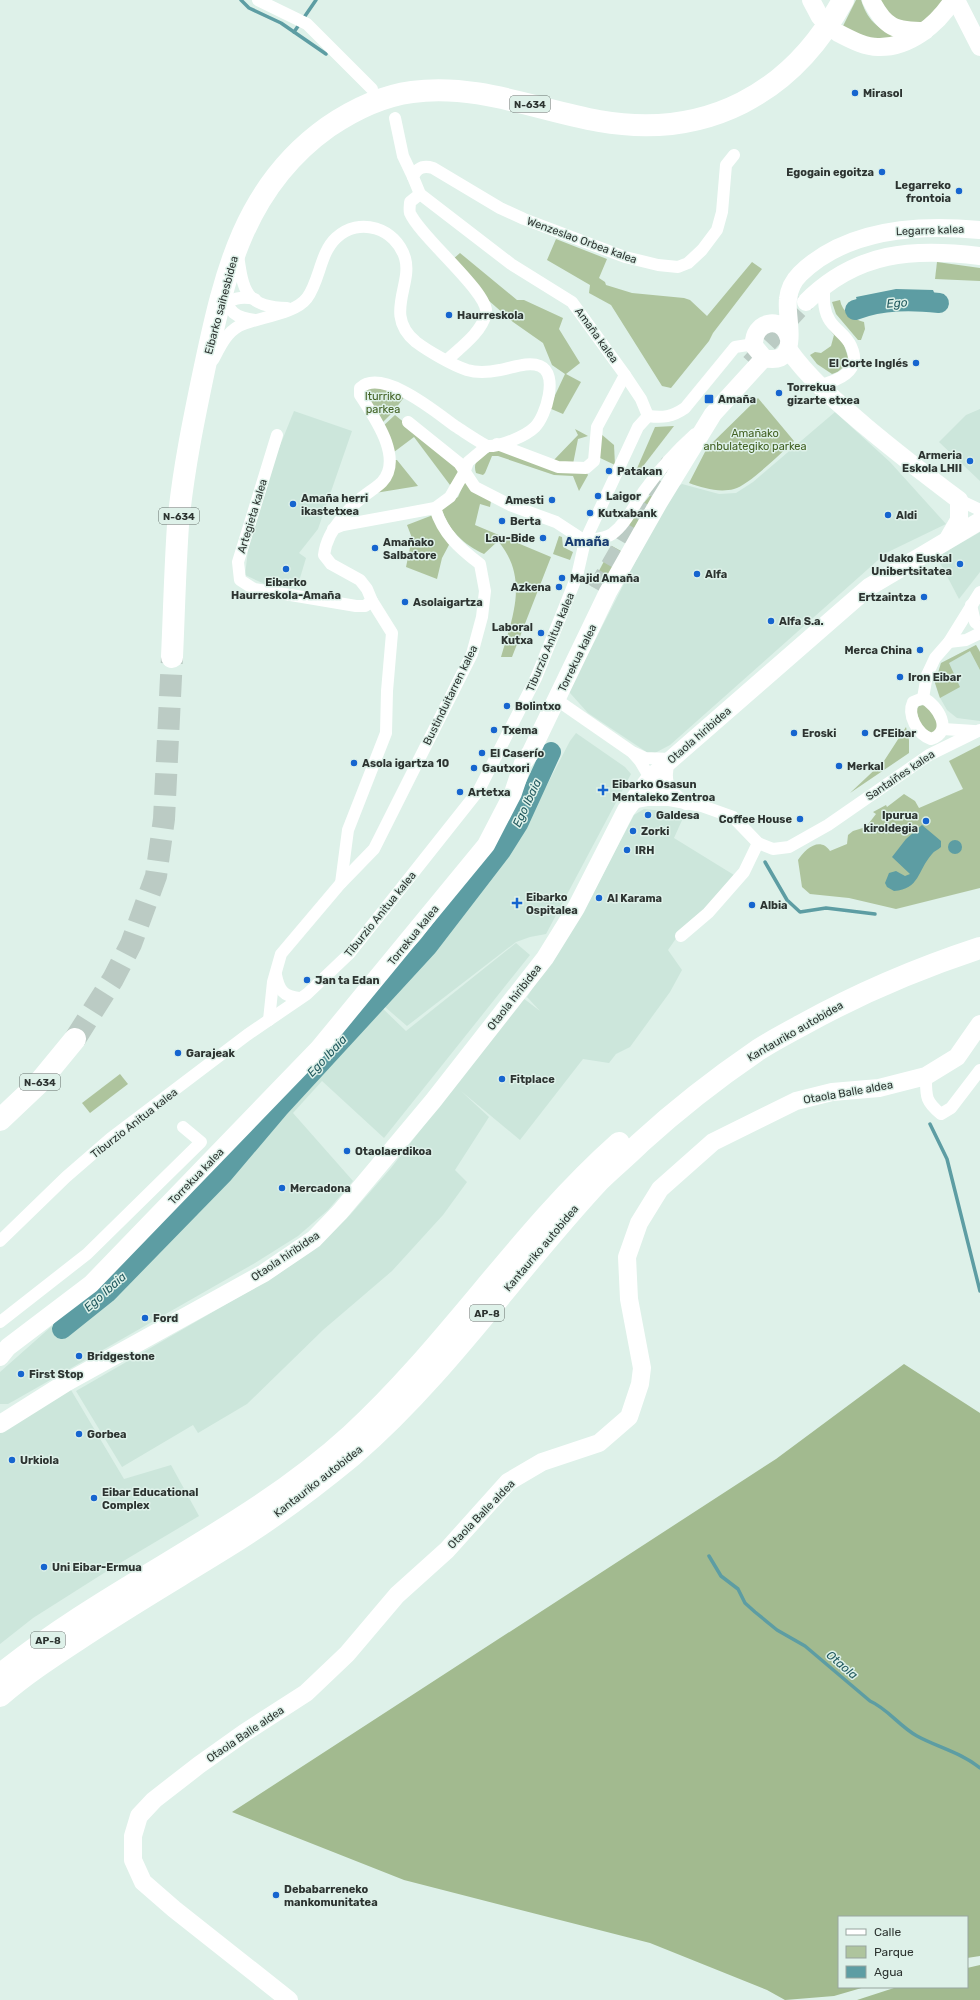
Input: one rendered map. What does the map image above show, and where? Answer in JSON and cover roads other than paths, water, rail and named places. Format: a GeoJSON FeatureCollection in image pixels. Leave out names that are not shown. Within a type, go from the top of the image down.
{"type":"FeatureCollection","features":[{"type":"Feature","properties":{"kind":"highway","name":"Eibarko saihesbidea"},"geometry":{"type":"LineString","coordinates":[[172,657],[178,523],[185,468],[203,377],[221,309],[227,276],[256,204],[276,175],[294,155],[338,120],[370,104],[409,92],[463,90],[513,100],[600,121],[647,125],[670,124],[696,120],[742,103],[770,87],[785,76],[817,42],[843,0]]}},
{"type":"Feature","properties":{"kind":"highway","name":"Kantauriko autobidea"},"geometry":{"type":"LineString","coordinates":[[0,1675],[59,1632],[265,1503],[306,1472],[350,1435],[420,1366],[514,1253],[590,1168],[657,1108],[704,1072],[753,1036],[819,999],[890,967],[980,934]]}},
{"type":"Feature","properties":{"kind":"highway","name":"Kantauriko autobidea"},"geometry":{"type":"LineString","coordinates":[[0,1696],[20,1678],[137,1600],[228,1547],[270,1518],[338,1467],[365,1444],[402,1409],[451,1357],[548,1239],[601,1179],[667,1119],[711,1084],[761,1048],[826,1012],[894,980],[980,948]]}},
{"type":"Feature","properties":{"kind":"highway","name":"N-634"},"geometry":{"type":"LineString","coordinates":[[0,1120],[38,1084],[74,1039]]}},
{"type":"Feature","properties":{"kind":"street"},"geometry":{"type":"LineString","coordinates":[[258,0],[307,24],[372,89]]}},
{"type":"Feature","properties":{"kind":"street"},"geometry":{"type":"LineString","coordinates":[[812,0],[813,7],[820,17]]}},
{"type":"Feature","properties":{"kind":"street"},"geometry":{"type":"LineString","coordinates":[[871,0],[884,22],[891,27],[908,31],[925,31]]}},
{"type":"Feature","properties":{"kind":"street"},"geometry":{"type":"LineString","coordinates":[[838,33],[853,41],[877,47],[892,47],[904,43],[925,31],[955,0],[980,47]]}},
{"type":"Feature","properties":{"kind":"street"},"geometry":{"type":"LineString","coordinates":[[395,118],[403,156],[420,194],[410,202],[410,212],[416,224],[484,301],[487,312],[484,321],[474,335],[447,360]]}},
{"type":"Feature","properties":{"kind":"street","name":"Wenzeslao Orbea kalea"},"geometry":{"type":"LineString","coordinates":[[413,177],[416,171],[421,167],[433,168],[500,208],[524,219],[625,257],[658,265],[678,267],[688,263],[702,250],[717,230],[722,212],[726,165],[734,155]]}},
{"type":"Feature","properties":{"kind":"street","name":"Amaña kalea"},"geometry":{"type":"LineString","coordinates":[[420,194],[511,264],[572,302],[625,375],[641,399],[648,416]]}},
{"type":"Feature","properties":{"kind":"street"},"geometry":{"type":"LineString","coordinates":[[203,377],[229,334],[239,326],[294,308],[306,300],[316,284],[327,250],[335,238],[346,230],[360,226],[374,227],[385,232],[393,238],[405,258],[406,269],[400,311],[401,322],[406,332],[416,342],[467,370],[480,372],[499,371],[526,365],[540,366],[547,373],[550,382],[548,397],[541,419],[534,428],[517,439],[492,445],[468,462],[464,473],[450,497],[435,508],[343,525],[333,529]]}},
{"type":"Feature","properties":{"kind":"street","name":"Legarre kalea"},"geometry":{"type":"LineString","coordinates":[[788,300],[791,286],[799,275],[812,264],[834,250],[854,242],[900,229],[929,228],[980,230]]}},
{"type":"Feature","properties":{"kind":"street"},"geometry":{"type":"LineString","coordinates":[[237,248],[246,293],[268,306],[294,308]]}},
{"type":"Feature","properties":{"kind":"street"},"geometry":{"type":"LineString","coordinates":[[818,386],[838,381],[849,372],[854,357],[851,346],[830,321],[818,297],[847,271],[860,265],[908,253],[936,252],[980,256]]}},
{"type":"Feature","properties":{"kind":"street"},"geometry":{"type":"LineString","coordinates":[[221,309],[241,297],[255,299]]}},
{"type":"Feature","properties":{"kind":"street"},"geometry":{"type":"LineString","coordinates":[[648,416],[663,418],[676,414],[685,408],[735,347],[759,351],[779,358],[788,344],[788,300]]}},
{"type":"Feature","properties":{"kind":"street","name":"Torrekua kalea"},"geometry":{"type":"LineString","coordinates":[[0,1357],[8,1347],[91,1284],[319,1048],[486,845],[513,793],[523,763],[532,752],[608,592],[658,502],[706,424],[759,351],[755,334],[758,329],[765,325],[788,300]]}},
{"type":"Feature","properties":{"kind":"street"},"geometry":{"type":"LineString","coordinates":[[221,309],[230,310],[238,316],[258,320]]}},
{"type":"Feature","properties":{"kind":"street"},"geometry":{"type":"LineString","coordinates":[[765,325],[775,324],[780,326],[788,334],[788,344],[818,386],[892,449],[959,500],[980,510]]}},
{"type":"Feature","properties":{"kind":"street"},"geometry":{"type":"LineString","coordinates":[[341,883],[347,850],[348,830],[386,733],[392,633],[372,601],[367,589],[360,580],[331,564],[324,554],[325,546],[333,529],[357,501],[383,481],[389,469],[390,450],[384,436],[360,395],[360,388],[364,384],[374,383],[391,386],[492,445],[558,467],[586,468],[594,461],[597,427],[625,375]]}},
{"type":"Feature","properties":{"kind":"street","name":"Tiburzio Anitua kalea"},"geometry":{"type":"LineString","coordinates":[[0,1242],[66,1177],[111,1138],[269,1020],[299,998],[307,994],[349,954],[479,790],[536,678],[578,576],[585,541],[638,428],[648,416]]}},
{"type":"Feature","properties":{"kind":"street"},"geometry":{"type":"LineString","coordinates":[[408,422],[459,463],[464,473],[475,487],[510,505],[556,522],[585,541],[604,538],[613,533],[624,522],[645,490],[672,455],[706,424]]}},
{"type":"Feature","properties":{"kind":"street","name":"Artegieta kalea"},"geometry":{"type":"LineString","coordinates":[[277,435],[238,562],[240,580],[254,589],[356,606],[365,606],[372,601]]}},
{"type":"Feature","properties":{"kind":"street"},"geometry":{"type":"LineString","coordinates":[[948,539],[959,520],[959,500]]}},
{"type":"Feature","properties":{"kind":"street","name":"Bustinduitarren kalea"},"geometry":{"type":"LineString","coordinates":[[269,1020],[275,971],[281,954],[341,883],[374,849],[472,654],[482,617],[485,591],[480,564],[458,547],[439,523],[435,508]]}},
{"type":"Feature","properties":{"kind":"street","name":"Otaola hiribidea"},"geometry":{"type":"LineString","coordinates":[[0,1424],[108,1359],[264,1273],[314,1239],[340,1212],[433,1101],[545,958],[576,908],[626,810],[649,779],[869,587],[980,521]]}},
{"type":"Feature","properties":{"kind":"street"},"geometry":{"type":"LineString","coordinates":[[523,763],[551,694],[588,612],[596,589]]}},
{"type":"Feature","properties":{"kind":"street"},"geometry":{"type":"LineString","coordinates":[[923,698],[927,675],[935,658],[949,642],[980,592]]}},
{"type":"Feature","properties":{"kind":"street"},"geometry":{"type":"LineString","coordinates":[[971,605],[975,622],[980,626]]}},
{"type":"Feature","properties":{"kind":"street"},"geometry":{"type":"LineString","coordinates":[[949,642],[966,640],[980,634]]}},
{"type":"Feature","properties":{"kind":"street"},"geometry":{"type":"LineString","coordinates":[[923,698],[936,708],[941,718],[942,729],[940,734],[933,738],[925,737],[921,733],[911,714],[910,707],[913,702],[923,698]]}},
{"type":"Feature","properties":{"kind":"street"},"geometry":{"type":"LineString","coordinates":[[557,700],[632,752],[645,758],[670,760],[666,772],[668,785],[687,805]]}},
{"type":"Feature","properties":{"kind":"street"},"geometry":{"type":"LineString","coordinates":[[942,729],[978,731]]}},
{"type":"Feature","properties":{"kind":"street","name":"Santaiñes kalea"},"geometry":{"type":"LineString","coordinates":[[758,843],[773,848],[789,847],[828,825],[929,755],[978,731]]}},
{"type":"Feature","properties":{"kind":"street"},"geometry":{"type":"LineString","coordinates":[[929,755],[933,745],[933,738]]}},
{"type":"Feature","properties":{"kind":"street"},"geometry":{"type":"LineString","coordinates":[[632,752],[640,761],[649,779],[657,790],[669,800]]}},
{"type":"Feature","properties":{"kind":"street"},"geometry":{"type":"LineString","coordinates":[[631,803],[647,800],[669,800],[687,805],[702,806],[733,817],[758,843],[744,872],[708,913],[681,936]]}},
{"type":"Feature","properties":{"kind":"street"},"geometry":{"type":"LineString","coordinates":[[347,850],[357,854],[374,849]]}},
{"type":"Feature","properties":{"kind":"street"},"geometry":{"type":"LineString","coordinates":[[275,971],[279,988],[289,997],[299,998]]}},
{"type":"Feature","properties":{"kind":"street","name":"Otaola Balle aldea"},"geometry":{"type":"LineString","coordinates":[[289,2000],[192,1924],[143,1882],[133,1860],[133,1836],[139,1816],[154,1800],[199,1765],[244,1733],[306,1693],[346,1654],[397,1595],[447,1550],[508,1482],[542,1462],[599,1443],[629,1416],[640,1384],[642,1368],[629,1299],[628,1257],[639,1223],[660,1189],[712,1142],[796,1101],[832,1092],[879,1088],[926,1076],[957,1056],[980,1024]]}},
{"type":"Feature","properties":{"kind":"street"},"geometry":{"type":"LineString","coordinates":[[926,1076],[926,1098],[941,1114],[951,1108],[980,1070]]}},
{"type":"Feature","properties":{"kind":"street"},"geometry":{"type":"LineString","coordinates":[[0,1322],[87,1254],[201,1142],[184,1127]]}},
{"type":"Feature","properties":{"kind":"street"},"geometry":{"type":"LineString","coordinates":[[0,1410],[22,1410]]}},
{"type":"Feature","properties":{"kind":"water"},"geometry":{"type":"Polygon","coordinates":[[[896,289],[933,290],[941,308],[900,306],[870,309],[860,312],[856,297],[896,289]]]}},
{"type":"Feature","properties":{"kind":"water"},"geometry":{"type":"Polygon","coordinates":[[[922,825],[941,841],[941,847],[927,860],[917,878],[909,887],[894,891],[887,887],[885,883],[889,873],[896,871],[905,876],[910,874],[892,857],[906,839],[922,825]]]}},
{"type":"Feature","properties":{"kind":"water"},"geometry":{"type":"Polygon","coordinates":[[[955,840],[960,842],[962,847],[960,852],[955,854],[950,852],[948,847],[950,842],[955,840]]]}},
{"type":"Feature","properties":{"kind":"waterway"},"geometry":{"type":"LineString","coordinates":[[241,0],[249,8],[281,23],[326,54]]}},
{"type":"Feature","properties":{"kind":"waterway"},"geometry":{"type":"LineString","coordinates":[[294,32],[316,0]]}},
{"type":"Feature","properties":{"kind":"waterway","name":"Ego"},"geometry":{"type":"LineString","coordinates":[[855,310],[876,304],[897,302],[918,301],[939,303]]}},
{"type":"Feature","properties":{"kind":"waterway","name":"Ego Ibaia"},"geometry":{"type":"LineString","coordinates":[[62,1329],[107,1293],[223,1174],[279,1108],[428,946],[501,851],[518,824],[551,752]]}},
{"type":"Feature","properties":{"kind":"waterway"},"geometry":{"type":"LineString","coordinates":[[765,862],[787,900],[800,912],[826,908],[875,914]]}},
{"type":"Feature","properties":{"kind":"waterway"},"geometry":{"type":"LineString","coordinates":[[930,1124],[947,1159],[980,1291]]}},
{"type":"Feature","properties":{"kind":"waterway","name":"Otaola"},"geometry":{"type":"LineString","coordinates":[[709,1556],[721,1576],[738,1589],[745,1603],[777,1630],[805,1646],[870,1701],[882,1708],[911,1732],[965,1758],[980,1768]]}},
{"type":"Feature","properties":{"kind":"tunnel"},"geometry":{"type":"LineString","coordinates":[[750,363],[806,302]]}},
{"type":"Feature","properties":{"kind":"tunnel"},"geometry":{"type":"LineString","coordinates":[[596,589],[670,462]]}},
{"type":"Feature","properties":{"kind":"tunnel"},"geometry":{"type":"LineString","coordinates":[[75,1039],[113,979],[131,944],[156,876],[164,819],[172,657]]}},
{"type":"Feature","properties":{"kind":"place","name":"Mirasol"},"geometry":{"type":"Point","coordinates":[855,93]}},
{"type":"Feature","properties":{"kind":"place","name":"Egogain egoitza"},"geometry":{"type":"Point","coordinates":[882,172]}},
{"type":"Feature","properties":{"kind":"place","name":"Legarreko frontoia"},"geometry":{"type":"Point","coordinates":[959,191]}},
{"type":"Feature","properties":{"kind":"place","name":"Haurreskola"},"geometry":{"type":"Point","coordinates":[449,315]}},
{"type":"Feature","properties":{"kind":"place","name":"El Corte Inglés"},"geometry":{"type":"Point","coordinates":[916,363]}},
{"type":"Feature","properties":{"kind":"place","name":"Torrekua gizarte etxea"},"geometry":{"type":"Point","coordinates":[779,393]}},
{"type":"Feature","properties":{"kind":"place","name":"Amaña"},"geometry":{"type":"Point","coordinates":[709,399]}},
{"type":"Feature","properties":{"kind":"place","name":"Armeria Eskola LHII"},"geometry":{"type":"Point","coordinates":[970,461]}},
{"type":"Feature","properties":{"kind":"place","name":"Patakan"},"geometry":{"type":"Point","coordinates":[609,471]}},
{"type":"Feature","properties":{"kind":"place","name":"Laigor"},"geometry":{"type":"Point","coordinates":[598,496]}},
{"type":"Feature","properties":{"kind":"place","name":"Amesti"},"geometry":{"type":"Point","coordinates":[552,500]}},
{"type":"Feature","properties":{"kind":"place","name":"Amaña herri ikastetxea"},"geometry":{"type":"Point","coordinates":[293,504]}},
{"type":"Feature","properties":{"kind":"place","name":"Kutxabank"},"geometry":{"type":"Point","coordinates":[590,513]}},
{"type":"Feature","properties":{"kind":"place","name":"Aldi"},"geometry":{"type":"Point","coordinates":[888,515]}},
{"type":"Feature","properties":{"kind":"place","name":"Berta"},"geometry":{"type":"Point","coordinates":[502,521]}},
{"type":"Feature","properties":{"kind":"place","name":"Lau-Bide"},"geometry":{"type":"Point","coordinates":[543,538]}},
{"type":"Feature","properties":{"kind":"place","name":"Amañako Salbatore"},"geometry":{"type":"Point","coordinates":[375,548]}},
{"type":"Feature","properties":{"kind":"place","name":"Udako Euskal Unibertsitatea"},"geometry":{"type":"Point","coordinates":[960,564]}},
{"type":"Feature","properties":{"kind":"place","name":"Eibarko Haurreskola-Amaña"},"geometry":{"type":"Point","coordinates":[286,569]}},
{"type":"Feature","properties":{"kind":"place","name":"Alfa"},"geometry":{"type":"Point","coordinates":[697,574]}},
{"type":"Feature","properties":{"kind":"place","name":"Majid Amaña"},"geometry":{"type":"Point","coordinates":[562,578]}},
{"type":"Feature","properties":{"kind":"place","name":"Azkena"},"geometry":{"type":"Point","coordinates":[559,587]}},
{"type":"Feature","properties":{"kind":"place","name":"Ertzaintza"},"geometry":{"type":"Point","coordinates":[924,597]}},
{"type":"Feature","properties":{"kind":"place","name":"Asolaigartza"},"geometry":{"type":"Point","coordinates":[405,602]}},
{"type":"Feature","properties":{"kind":"place","name":"Alfa S.a."},"geometry":{"type":"Point","coordinates":[771,621]}},
{"type":"Feature","properties":{"kind":"place","name":"Laboral Kutxa"},"geometry":{"type":"Point","coordinates":[541,633]}},
{"type":"Feature","properties":{"kind":"place","name":"Merca China"},"geometry":{"type":"Point","coordinates":[920,650]}},
{"type":"Feature","properties":{"kind":"place","name":"Iron Eibar"},"geometry":{"type":"Point","coordinates":[900,677]}},
{"type":"Feature","properties":{"kind":"place","name":"Bolintxo"},"geometry":{"type":"Point","coordinates":[507,706]}},
{"type":"Feature","properties":{"kind":"place","name":"Txema"},"geometry":{"type":"Point","coordinates":[494,730]}},
{"type":"Feature","properties":{"kind":"place","name":"Eroski"},"geometry":{"type":"Point","coordinates":[794,733]}},
{"type":"Feature","properties":{"kind":"place","name":"CFEibar"},"geometry":{"type":"Point","coordinates":[865,733]}},
{"type":"Feature","properties":{"kind":"place","name":"El Caserío"},"geometry":{"type":"Point","coordinates":[482,753]}},
{"type":"Feature","properties":{"kind":"place","name":"Asola igartza 10"},"geometry":{"type":"Point","coordinates":[354,763]}},
{"type":"Feature","properties":{"kind":"place","name":"Merkal"},"geometry":{"type":"Point","coordinates":[839,766]}},
{"type":"Feature","properties":{"kind":"place","name":"Gautxori"},"geometry":{"type":"Point","coordinates":[474,768]}},
{"type":"Feature","properties":{"kind":"place","name":"Eibarko Osasun Mentaleko Zentroa"},"geometry":{"type":"Point","coordinates":[603,790]}},
{"type":"Feature","properties":{"kind":"place","name":"Artetxa"},"geometry":{"type":"Point","coordinates":[460,792]}},
{"type":"Feature","properties":{"kind":"place","name":"Galdesa"},"geometry":{"type":"Point","coordinates":[648,815]}},
{"type":"Feature","properties":{"kind":"place","name":"Coffee House"},"geometry":{"type":"Point","coordinates":[800,819]}},
{"type":"Feature","properties":{"kind":"place","name":"Ipurua kiroldegia"},"geometry":{"type":"Point","coordinates":[926,821]}},
{"type":"Feature","properties":{"kind":"place","name":"Zorki"},"geometry":{"type":"Point","coordinates":[633,831]}},
{"type":"Feature","properties":{"kind":"place","name":"IRH"},"geometry":{"type":"Point","coordinates":[627,850]}},
{"type":"Feature","properties":{"kind":"place","name":"Al Karama"},"geometry":{"type":"Point","coordinates":[599,898]}},
{"type":"Feature","properties":{"kind":"place","name":"Eibarko Ospitalea"},"geometry":{"type":"Point","coordinates":[517,903]}},
{"type":"Feature","properties":{"kind":"place","name":"Albia"},"geometry":{"type":"Point","coordinates":[752,905]}},
{"type":"Feature","properties":{"kind":"place","name":"Jan ta Edan"},"geometry":{"type":"Point","coordinates":[307,980]}},
{"type":"Feature","properties":{"kind":"place","name":"Garajeak"},"geometry":{"type":"Point","coordinates":[178,1053]}},
{"type":"Feature","properties":{"kind":"place","name":"Fitplace"},"geometry":{"type":"Point","coordinates":[502,1079]}},
{"type":"Feature","properties":{"kind":"place","name":"Otaolaerdikoa"},"geometry":{"type":"Point","coordinates":[347,1151]}},
{"type":"Feature","properties":{"kind":"place","name":"Mercadona"},"geometry":{"type":"Point","coordinates":[282,1188]}},
{"type":"Feature","properties":{"kind":"place","name":"Ford"},"geometry":{"type":"Point","coordinates":[145,1318]}},
{"type":"Feature","properties":{"kind":"place","name":"Bridgestone"},"geometry":{"type":"Point","coordinates":[79,1356]}},
{"type":"Feature","properties":{"kind":"place","name":"First Stop"},"geometry":{"type":"Point","coordinates":[21,1374]}},
{"type":"Feature","properties":{"kind":"place","name":"Gorbea"},"geometry":{"type":"Point","coordinates":[79,1434]}},
{"type":"Feature","properties":{"kind":"place","name":"Urkiola"},"geometry":{"type":"Point","coordinates":[12,1460]}},
{"type":"Feature","properties":{"kind":"place","name":"Eibar Educational Complex"},"geometry":{"type":"Point","coordinates":[94,1498]}},
{"type":"Feature","properties":{"kind":"place","name":"Uni Eibar-Ermua"},"geometry":{"type":"Point","coordinates":[44,1567]}},
{"type":"Feature","properties":{"kind":"place","name":"Debabarreneko mankomunitatea"},"geometry":{"type":"Point","coordinates":[276,1895]}},
{"type":"Feature","properties":{"kind":"district","name":"Amaña"},"geometry":{"type":"Point","coordinates":[587,541]}},
{"type":"Feature","properties":{"kind":"park label","name":"Iturriko parkea"},"geometry":{"type":"Point","coordinates":[383,402]}},
{"type":"Feature","properties":{"kind":"park label","name":"Amañako anbulategiko parkea"},"geometry":{"type":"Point","coordinates":[755,439]}}]}
